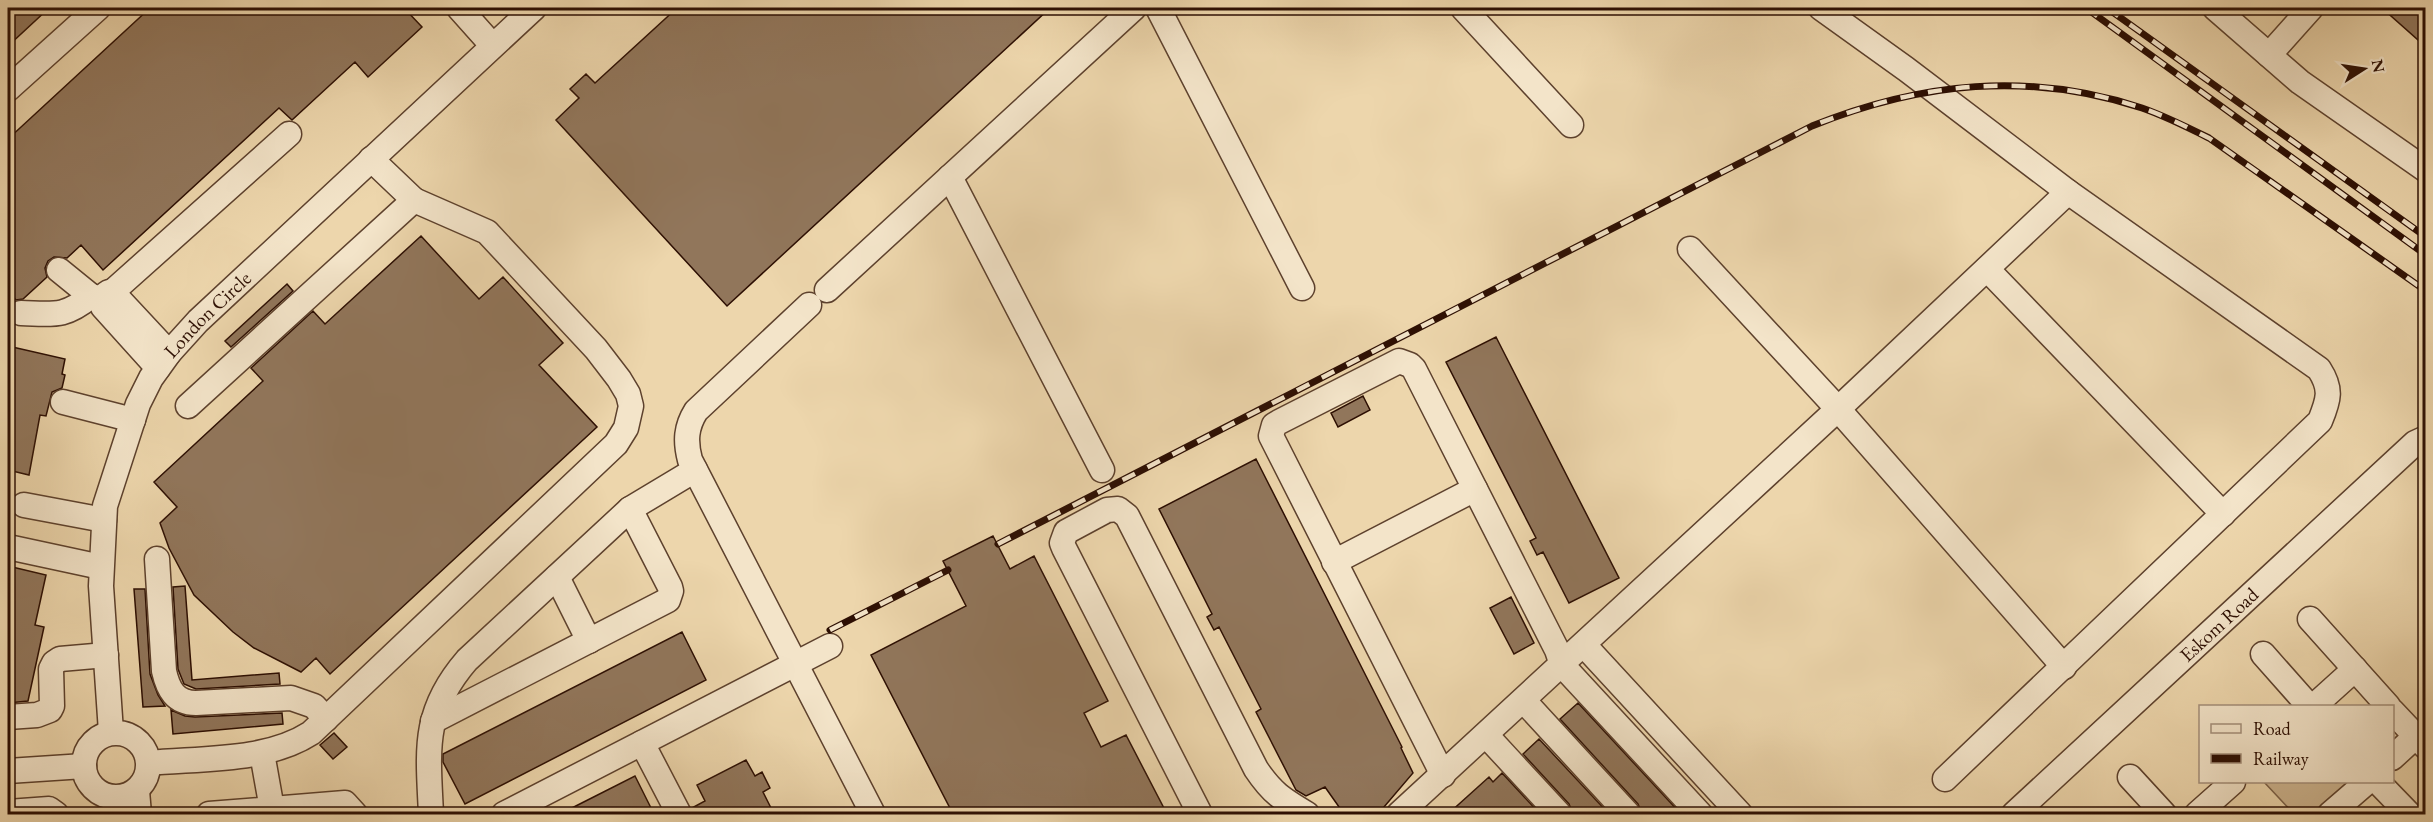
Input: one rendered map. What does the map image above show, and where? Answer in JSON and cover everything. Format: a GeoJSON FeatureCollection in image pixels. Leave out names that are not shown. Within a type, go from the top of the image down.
{"type":"FeatureCollection","features":[{"type":"Feature","properties":{"kind":"street"},"geometry":{"type":"LineString","coordinates":[[8,89],[98,8]]}},
{"type":"Feature","properties":{"kind":"street"},"geometry":{"type":"LineString","coordinates":[[459,8],[492,45]]}},
{"type":"Feature","properties":{"kind":"street","name":"London Circle"},"geometry":{"type":"LineString","coordinates":[[111,732],[101,567],[105,506],[133,420],[151,378],[198,321],[534,8]]}},
{"type":"Feature","properties":{"kind":"street"},"geometry":{"type":"LineString","coordinates":[[873,814],[695,470],[687,449],[686,438],[696,411],[1134,8]]}},
{"type":"Feature","properties":{"kind":"street"},"geometry":{"type":"LineString","coordinates":[[1158,8],[1302,288]]}},
{"type":"Feature","properties":{"kind":"street"},"geometry":{"type":"LineString","coordinates":[[1463,8],[1571,125]]}},
{"type":"Feature","properties":{"kind":"street"},"geometry":{"type":"LineString","coordinates":[[1821,8],[1906,69],[2068,192],[2319,369],[2328,383],[2327,404],[2320,421],[1944,779]]}},
{"type":"Feature","properties":{"kind":"street"},"geometry":{"type":"LineString","coordinates":[[2215,8],[2300,82],[2426,170]]}},
{"type":"Feature","properties":{"kind":"street"},"geometry":{"type":"LineString","coordinates":[[2269,55],[2311,8]]}},
{"type":"Feature","properties":{"kind":"street"},"geometry":{"type":"LineString","coordinates":[[21,314],[65,312],[101,296],[289,134]]}},
{"type":"Feature","properties":{"kind":"street"},"geometry":{"type":"LineString","coordinates":[[149,763],[262,753],[298,741],[326,719],[616,444],[630,419],[631,406],[628,394],[619,378],[596,349],[504,249],[487,232],[476,225],[414,200],[371,159]]}},
{"type":"Feature","properties":{"kind":"street"},"geometry":{"type":"LineString","coordinates":[[950,177],[1102,470]]}},
{"type":"Feature","properties":{"kind":"street"},"geometry":{"type":"LineString","coordinates":[[1399,814],[1524,701],[2068,192]]}},
{"type":"Feature","properties":{"kind":"street"},"geometry":{"type":"LineString","coordinates":[[188,406],[414,200]]}},
{"type":"Feature","properties":{"kind":"street"},"geometry":{"type":"LineString","coordinates":[[1690,249],[1838,409],[2064,667]]}},
{"type":"Feature","properties":{"kind":"street"},"geometry":{"type":"LineString","coordinates":[[1988,269],[2223,514]]}},
{"type":"Feature","properties":{"kind":"street"},"geometry":{"type":"LineString","coordinates":[[59,270],[142,323],[163,361]]}},
{"type":"Feature","properties":{"kind":"street"},"geometry":{"type":"LineString","coordinates":[[1443,775],[1271,436],[1274,426],[1279,422],[1394,363],[1405,362],[1410,365],[1557,650],[1562,665],[1700,814]]}},
{"type":"Feature","properties":{"kind":"street"},"geometry":{"type":"LineString","coordinates":[[63,402],[133,420]]}},
{"type":"Feature","properties":{"kind":"street","name":"Eskom Road"},"geometry":{"type":"LineString","coordinates":[[2014,814],[2415,443],[2426,438]]}},
{"type":"Feature","properties":{"kind":"street"},"geometry":{"type":"LineString","coordinates":[[431,814],[428,748],[433,721],[445,689],[467,660],[630,509],[695,470]]}},
{"type":"Feature","properties":{"kind":"street"},"geometry":{"type":"LineString","coordinates":[[1334,562],[1475,489]]}},
{"type":"Feature","properties":{"kind":"street"},"geometry":{"type":"LineString","coordinates":[[24,505],[104,520]]}},
{"type":"Feature","properties":{"kind":"street"},"geometry":{"type":"LineString","coordinates":[[433,721],[664,603],[670,596],[670,587],[630,509]]}},
{"type":"Feature","properties":{"kind":"street"},"geometry":{"type":"LineString","coordinates":[[1200,814],[1062,543],[1066,532],[1107,510],[1118,509],[1127,516],[1272,804],[1307,814]]}},
{"type":"Feature","properties":{"kind":"street"},"geometry":{"type":"LineString","coordinates":[[8,546],[101,567]]}},
{"type":"Feature","properties":{"kind":"street"},"geometry":{"type":"LineString","coordinates":[[157,559],[164,670],[167,684],[173,695],[184,703],[196,704],[291,698],[314,706],[326,719]]}},
{"type":"Feature","properties":{"kind":"street"},"geometry":{"type":"LineString","coordinates":[[557,577],[589,641]]}},
{"type":"Feature","properties":{"kind":"street"},"geometry":{"type":"LineString","coordinates":[[2310,619],[2387,705]]}},
{"type":"Feature","properties":{"kind":"street"},"geometry":{"type":"LineString","coordinates":[[1584,645],[1740,814]]}},
{"type":"Feature","properties":{"kind":"street"},"geometry":{"type":"LineString","coordinates":[[504,814],[830,646]]}},
{"type":"Feature","properties":{"kind":"street"},"geometry":{"type":"LineString","coordinates":[[2262,654],[2308,705]]}},
{"type":"Feature","properties":{"kind":"street"},"geometry":{"type":"LineString","coordinates":[[8,717],[37,715],[50,710],[52,705],[51,669],[60,659],[106,655]]}},
{"type":"Feature","properties":{"kind":"street"},"geometry":{"type":"LineString","coordinates":[[2315,705],[2355,669]]}},
{"type":"Feature","properties":{"kind":"street"},"geometry":{"type":"LineString","coordinates":[[1524,701],[1628,814]]}},
{"type":"Feature","properties":{"kind":"street"},"geometry":{"type":"LineString","coordinates":[[2394,713],[2421,742],[2394,757]]}},
{"type":"Feature","properties":{"kind":"street"},"geometry":{"type":"LineString","coordinates":[[111,732],[122,732],[134,738],[143,746],[149,763],[147,777],[137,790],[103,804],[91,786],[84,766],[89,748],[98,738],[111,732]]}},
{"type":"Feature","properties":{"kind":"street"},"geometry":{"type":"LineString","coordinates":[[1486,735],[1559,814]]}},
{"type":"Feature","properties":{"kind":"street"},"geometry":{"type":"LineString","coordinates":[[642,743],[679,814]]}},
{"type":"Feature","properties":{"kind":"street"},"geometry":{"type":"LineString","coordinates":[[262,753],[272,809]]}},
{"type":"Feature","properties":{"kind":"street"},"geometry":{"type":"LineString","coordinates":[[8,771],[84,766]]}},
{"type":"Feature","properties":{"kind":"street"},"geometry":{"type":"LineString","coordinates":[[2130,777],[2164,814]]}},
{"type":"Feature","properties":{"kind":"street"},"geometry":{"type":"LineString","coordinates":[[2197,814],[2232,783]]}},
{"type":"Feature","properties":{"kind":"street"},"geometry":{"type":"LineString","coordinates":[[2330,814],[2366,783]]}},
{"type":"Feature","properties":{"kind":"street"},"geometry":{"type":"LineString","coordinates":[[2379,783],[2409,814]]}},
{"type":"Feature","properties":{"kind":"street"},"geometry":{"type":"LineString","coordinates":[[137,790],[139,814]]}},
{"type":"Feature","properties":{"kind":"street"},"geometry":{"type":"LineString","coordinates":[[208,814],[345,803],[355,814]]}},
{"type":"Feature","properties":{"kind":"street"},"geometry":{"type":"LineString","coordinates":[[8,812],[49,809],[56,814]]}},
{"type":"Feature","properties":{"kind":"shaded area"},"geometry":{"type":"Polygon","coordinates":[[[2265,783],[2354,783],[2320,814],[2294,814],[2265,783]]]}},
{"type":"Feature","properties":{"kind":"building"},"geometry":{"type":"Polygon","coordinates":[[[8,8],[49,8],[8,46],[8,8]]]}},
{"type":"Feature","properties":{"kind":"building"},"geometry":{"type":"Polygon","coordinates":[[[150,8],[404,8],[422,27],[368,77],[355,62],[292,120],[279,108],[103,270],[81,245],[67,258],[54,257],[48,261],[45,268],[47,277],[23,299],[16,300],[8,291],[8,139],[150,8]]]}},
{"type":"Feature","properties":{"kind":"building"},"geometry":{"type":"Polygon","coordinates":[[[677,8],[1050,8],[727,306],[556,120],[579,98],[570,89],[586,74],[595,83],[677,8]]]}},
{"type":"Feature","properties":{"kind":"building"},"geometry":{"type":"Polygon","coordinates":[[[2382,8],[2426,8],[2426,47],[2382,8]]]}},
{"type":"Feature","properties":{"kind":"building"},"geometry":{"type":"Polygon","coordinates":[[[421,236],[479,299],[503,277],[563,343],[539,365],[597,427],[330,674],[316,658],[301,672],[254,648],[233,632],[194,595],[169,548],[160,523],[177,507],[154,482],[263,381],[251,368],[313,311],[325,324],[421,236]]]}},
{"type":"Feature","properties":{"kind":"building"},"geometry":{"type":"Polygon","coordinates":[[[287,284],[293,291],[231,347],[225,341],[287,284]]]}},
{"type":"Feature","properties":{"kind":"building"},"geometry":{"type":"Polygon","coordinates":[[[1496,337],[1619,578],[1569,603],[1543,552],[1537,555],[1530,541],[1536,538],[1446,362],[1496,337]]]}},
{"type":"Feature","properties":{"kind":"building"},"geometry":{"type":"Polygon","coordinates":[[[8,346],[65,359],[62,388],[52,392],[46,416],[40,415],[29,475],[8,470],[8,346]]]}},
{"type":"Feature","properties":{"kind":"building"},"geometry":{"type":"Polygon","coordinates":[[[1363,396],[1370,410],[1338,427],[1331,413],[1363,396]]]}},
{"type":"Feature","properties":{"kind":"building"},"geometry":{"type":"Polygon","coordinates":[[[1256,459],[1413,773],[1378,814],[1344,814],[1325,787],[1306,796],[1296,790],[1256,712],[1261,709],[1219,627],[1214,630],[1207,617],[1212,614],[1159,509],[1256,459]]]}},
{"type":"Feature","properties":{"kind":"building"},"geometry":{"type":"Polygon","coordinates":[[[993,536],[1010,569],[1034,556],[1108,701],[1084,713],[1101,747],[1126,735],[1167,814],[953,814],[871,655],[966,606],[943,561],[993,536]]]}},
{"type":"Feature","properties":{"kind":"building"},"geometry":{"type":"Polygon","coordinates":[[[8,566],[46,575],[35,625],[44,627],[28,701],[8,703],[8,566]]]}},
{"type":"Feature","properties":{"kind":"building"},"geometry":{"type":"Polygon","coordinates":[[[185,586],[192,680],[279,673],[280,684],[196,689],[184,684],[178,669],[173,587],[185,586]]]}},
{"type":"Feature","properties":{"kind":"building"},"geometry":{"type":"Polygon","coordinates":[[[134,589],[145,589],[150,674],[165,706],[143,707],[134,589]]]}},
{"type":"Feature","properties":{"kind":"building"},"geometry":{"type":"Polygon","coordinates":[[[1511,597],[1534,643],[1514,654],[1490,608],[1511,597]]]}},
{"type":"Feature","properties":{"kind":"building"},"geometry":{"type":"Polygon","coordinates":[[[682,632],[706,680],[465,804],[443,762],[443,754],[682,632]]]}},
{"type":"Feature","properties":{"kind":"building"},"geometry":{"type":"Polygon","coordinates":[[[1578,703],[1681,814],[1642,814],[1638,804],[1560,719],[1578,703]]]}},
{"type":"Feature","properties":{"kind":"building"},"geometry":{"type":"Polygon","coordinates":[[[171,710],[185,716],[195,717],[282,713],[283,724],[173,734],[171,710]]]}},
{"type":"Feature","properties":{"kind":"building"},"geometry":{"type":"Polygon","coordinates":[[[334,733],[347,747],[333,759],[320,745],[334,733]]]}},
{"type":"Feature","properties":{"kind":"building"},"geometry":{"type":"Polygon","coordinates":[[[1539,739],[1609,814],[1573,814],[1569,804],[1523,754],[1539,739]]]}},
{"type":"Feature","properties":{"kind":"building"},"geometry":{"type":"Polygon","coordinates":[[[746,760],[755,776],[762,772],[770,788],[763,792],[774,814],[693,814],[692,808],[705,801],[697,785],[746,760]]]}},
{"type":"Feature","properties":{"kind":"building"},"geometry":{"type":"Polygon","coordinates":[[[1502,773],[1540,814],[1448,814],[1489,777],[1493,782],[1502,773]]]}},
{"type":"Feature","properties":{"kind":"building"},"geometry":{"type":"Polygon","coordinates":[[[635,776],[654,814],[560,814],[635,776]]]}},
{"type":"Feature","properties":{"kind":"railway"},"geometry":{"type":"LineString","coordinates":[[2086,8],[2426,255]]}},
{"type":"Feature","properties":{"kind":"railway"},"geometry":{"type":"LineString","coordinates":[[2107,8],[2426,237]]}},
{"type":"Feature","properties":{"kind":"railway"},"geometry":{"type":"LineString","coordinates":[[998,544],[1812,126],[1894,99],[1935,91],[2017,86],[2058,89],[2100,96],[2142,108],[2209,138],[2426,291]]}},
{"type":"Feature","properties":{"kind":"railway"},"geometry":{"type":"LineString","coordinates":[[830,630],[948,570]]}}]}
